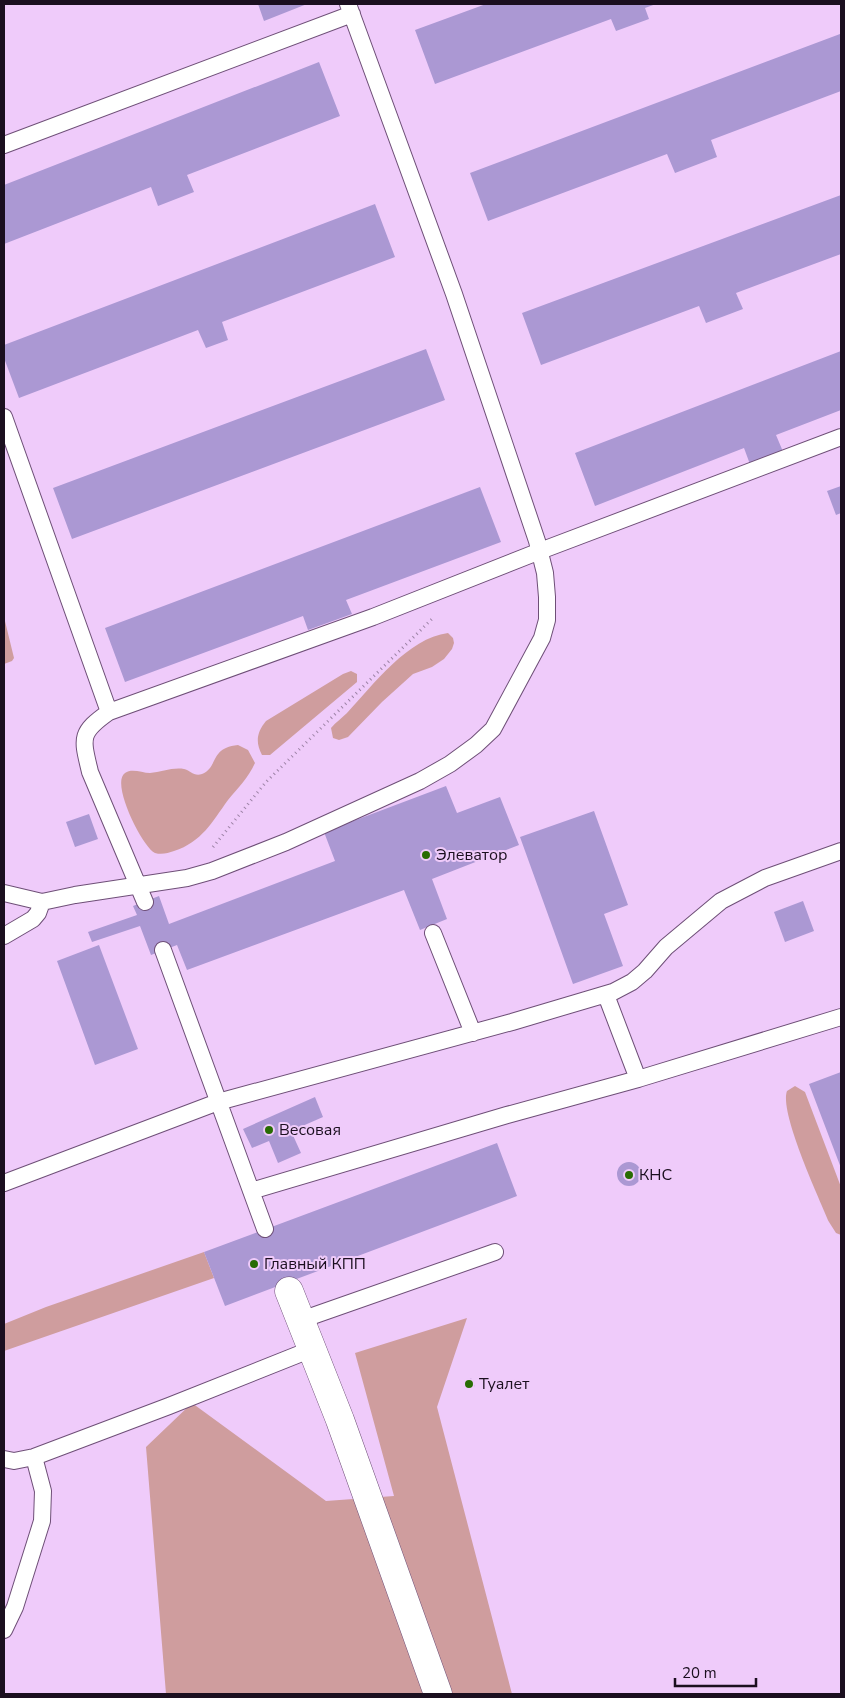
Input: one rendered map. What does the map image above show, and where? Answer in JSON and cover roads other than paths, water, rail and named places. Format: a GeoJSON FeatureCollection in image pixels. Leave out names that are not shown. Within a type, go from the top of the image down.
{"type":"FeatureCollection","features":[{"type":"Feature","properties":{"kind":"street"},"geometry":{"type":"LineString","coordinates":[[289,1291],[340,1420],[438,1694]]}},
{"type":"Feature","properties":{"kind":"lane"},"geometry":{"type":"LineString","coordinates":[[4,145],[350,9],[454,294],[519,486],[546,573],[547,597],[547,620],[542,638],[492,729],[476,745],[450,764],[420,781],[286,842],[212,871],[187,878],[75,895],[42,902],[4,893]]}},
{"type":"Feature","properties":{"kind":"lane"},"geometry":{"type":"LineString","coordinates":[[4,417],[110,712]]}},
{"type":"Feature","properties":{"kind":"lane"},"geometry":{"type":"LineString","coordinates":[[145,902],[90,772],[85,750],[84,741],[92,725],[110,712],[373,617],[540,551],[841,437]]}},
{"type":"Feature","properties":{"kind":"lane"},"geometry":{"type":"LineString","coordinates":[[4,1183],[218,1102],[606,995],[632,982],[645,971],[666,947],[721,901],[765,878],[841,851]]}},
{"type":"Feature","properties":{"kind":"lane"},"geometry":{"type":"LineString","coordinates":[[4,936],[34,919],[42,902]]}},
{"type":"Feature","properties":{"kind":"lane"},"geometry":{"type":"LineString","coordinates":[[433,933],[473,1033]]}},
{"type":"Feature","properties":{"kind":"lane"},"geometry":{"type":"LineString","coordinates":[[163,950],[265,1229]]}},
{"type":"Feature","properties":{"kind":"lane"},"geometry":{"type":"LineString","coordinates":[[606,995],[638,1078]]}},
{"type":"Feature","properties":{"kind":"lane"},"geometry":{"type":"LineString","coordinates":[[251,1191],[841,1017]]}},
{"type":"Feature","properties":{"kind":"lane"},"geometry":{"type":"LineString","coordinates":[[301,1320],[495,1252]]}},
{"type":"Feature","properties":{"kind":"lane"},"geometry":{"type":"LineString","coordinates":[[4,1459],[14,1461],[34,1457],[170,1406],[312,1349]]}},
{"type":"Feature","properties":{"kind":"lane"},"geometry":{"type":"LineString","coordinates":[[4,1630],[15,1607],[42,1521],[43,1491],[34,1457]]}},
{"type":"Feature","properties":{"kind":"place","name":"Элеватор"},"geometry":{"type":"Point","coordinates":[426,855]}},
{"type":"Feature","properties":{"kind":"place","name":"Весовая"},"geometry":{"type":"Point","coordinates":[269,1130]}},
{"type":"Feature","properties":{"kind":"place","name":"КНС"},"geometry":{"type":"Point","coordinates":[629,1175]}},
{"type":"Feature","properties":{"kind":"place","name":"Главный КПП"},"geometry":{"type":"Point","coordinates":[254,1264]}},
{"type":"Feature","properties":{"kind":"place","name":"Туалет"},"geometry":{"type":"Point","coordinates":[469,1384]}}]}
